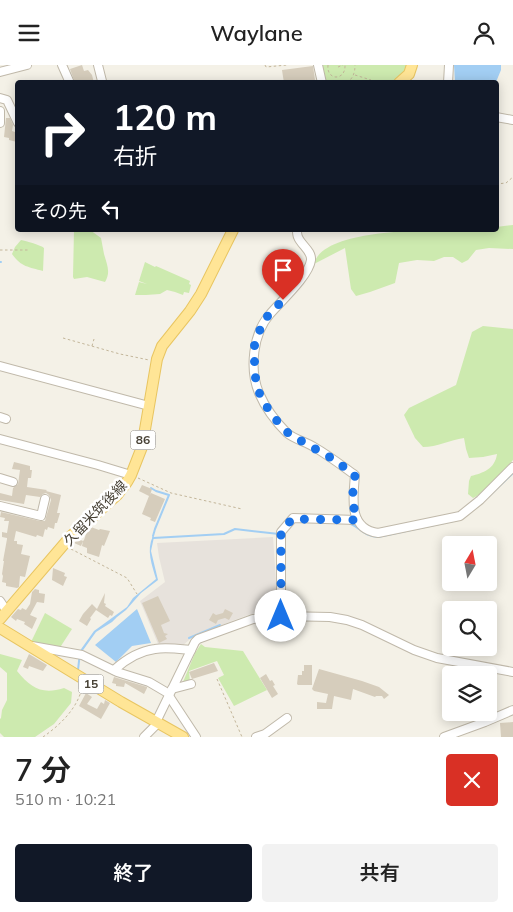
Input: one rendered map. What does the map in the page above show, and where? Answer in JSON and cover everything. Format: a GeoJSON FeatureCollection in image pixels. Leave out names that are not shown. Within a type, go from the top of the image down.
{"type":"FeatureCollection","features":[{"type":"Feature","properties":{"kind":"main road"},"geometry":{"type":"LineString","coordinates":[[402,80],[409,74],[412,65]]}},
{"type":"Feature","properties":{"kind":"main road","name":"久留米筑後線"},"geometry":{"type":"LineString","coordinates":[[3,615],[63,545],[117,495],[127,482],[142,447],[156,361],[162,346],[201,294],[232,232]]}},
{"type":"Feature","properties":{"kind":"main road","name":"15"},"geometry":{"type":"LineString","coordinates":[[0,628],[59,665],[183,737]]}},
{"type":"Feature","properties":{"kind":"street"},"geometry":{"type":"LineString","coordinates":[[0,72],[27,65]]}},
{"type":"Feature","properties":{"kind":"street"},"geometry":{"type":"LineString","coordinates":[[62,65],[69,80]]}},
{"type":"Feature","properties":{"kind":"street"},"geometry":{"type":"LineString","coordinates":[[98,65],[102,80]]}},
{"type":"Feature","properties":{"kind":"street"},"geometry":{"type":"LineString","coordinates":[[318,65],[321,80]]}},
{"type":"Feature","properties":{"kind":"street"},"geometry":{"type":"LineString","coordinates":[[448,80],[449,65]]}},
{"type":"Feature","properties":{"kind":"street"},"geometry":{"type":"LineString","coordinates":[[0,98],[7,100],[15,111]]}},
{"type":"Feature","properties":{"kind":"street"},"geometry":{"type":"LineString","coordinates":[[0,113],[0,123]]}},
{"type":"Feature","properties":{"kind":"street"},"geometry":{"type":"LineString","coordinates":[[499,118],[513,120]]}},
{"type":"Feature","properties":{"kind":"street"},"geometry":{"type":"LineString","coordinates":[[297,232],[299,239],[309,252],[311,258],[309,267],[303,277],[263,321],[254,347],[258,390],[264,403],[289,434],[333,459],[355,475],[352,500],[357,520],[362,526],[368,532],[378,533],[460,515],[480,500],[513,467]]}},
{"type":"Feature","properties":{"kind":"street"},"geometry":{"type":"LineString","coordinates":[[0,366],[149,406]]}},
{"type":"Feature","properties":{"kind":"street"},"geometry":{"type":"LineString","coordinates":[[0,439],[131,475]]}},
{"type":"Feature","properties":{"kind":"street"},"geometry":{"type":"LineString","coordinates":[[0,478],[14,482]]}},
{"type":"Feature","properties":{"kind":"street"},"geometry":{"type":"LineString","coordinates":[[0,506],[40,516],[45,499]]}},
{"type":"Feature","properties":{"kind":"street"},"geometry":{"type":"LineString","coordinates":[[281,616],[281,532],[292,519],[357,520]]}},
{"type":"Feature","properties":{"kind":"street"},"geometry":{"type":"LineString","coordinates":[[0,601],[3,615]]}},
{"type":"Feature","properties":{"kind":"street"},"geometry":{"type":"LineString","coordinates":[[144,737],[157,722],[169,692],[195,642],[198,639],[253,619],[281,616],[347,619],[437,658],[513,672]]}},
{"type":"Feature","properties":{"kind":"street"},"geometry":{"type":"LineString","coordinates":[[26,645],[82,655],[169,692],[196,737]]}},
{"type":"Feature","properties":{"kind":"street"},"geometry":{"type":"LineString","coordinates":[[114,670],[135,655],[156,649],[191,650]]}},
{"type":"Feature","properties":{"kind":"street"},"geometry":{"type":"LineString","coordinates":[[59,665],[65,651]]}},
{"type":"Feature","properties":{"kind":"street"},"geometry":{"type":"LineString","coordinates":[[169,692],[191,683]]}},
{"type":"Feature","properties":{"kind":"street"},"geometry":{"type":"LineString","coordinates":[[444,737],[485,722],[513,709]]}},
{"type":"Feature","properties":{"kind":"street"},"geometry":{"type":"LineString","coordinates":[[256,737],[266,733],[287,718]]}},
{"type":"Feature","properties":{"kind":"path"},"geometry":{"type":"LineString","coordinates":[[265,65],[266,67],[287,65]]}},
{"type":"Feature","properties":{"kind":"path"},"geometry":{"type":"LineString","coordinates":[[328,65],[327,71],[334,77],[342,75],[344,72],[344,65],[338,67]]}},
{"type":"Feature","properties":{"kind":"path"},"geometry":{"type":"LineString","coordinates":[[350,80],[354,74],[355,65]]}},
{"type":"Feature","properties":{"kind":"path"},"geometry":{"type":"LineString","coordinates":[[354,74],[371,80]]}},
{"type":"Feature","properties":{"kind":"path"},"geometry":{"type":"LineString","coordinates":[[499,184],[506,183],[513,177]]}},
{"type":"Feature","properties":{"kind":"path"},"geometry":{"type":"LineString","coordinates":[[0,250],[28,250]]}},
{"type":"Feature","properties":{"kind":"path"},"geometry":{"type":"LineString","coordinates":[[62,338],[120,354],[156,361]]}},
{"type":"Feature","properties":{"kind":"path"},"geometry":{"type":"LineString","coordinates":[[92,346],[94,339]]}},
{"type":"Feature","properties":{"kind":"path"},"geometry":{"type":"LineString","coordinates":[[131,475],[171,493],[242,509]]}},
{"type":"Feature","properties":{"kind":"path"},"geometry":{"type":"LineString","coordinates":[[63,545],[127,578],[137,594]]}},
{"type":"Feature","properties":{"kind":"path"},"geometry":{"type":"LineString","coordinates":[[43,737],[57,727],[75,706],[84,679]]}},
{"type":"Feature","properties":{"kind":"path"},"geometry":{"type":"LineString","coordinates":[[217,679],[242,737]]}},
{"type":"Feature","properties":{"kind":"shaded area"},"geometry":{"type":"Polygon","coordinates":[[[273,537],[278,611],[265,611],[248,615],[195,635],[182,646],[158,644],[140,601],[165,582],[157,543],[273,537]]]}},
{"type":"Feature","properties":{"kind":"green space"},"geometry":{"type":"Polygon","coordinates":[[[321,65],[409,65],[404,76],[399,80],[323,80],[321,65]]]}},
{"type":"Feature","properties":{"kind":"green space"},"geometry":{"type":"Polygon","coordinates":[[[513,225],[513,249],[489,248],[476,250],[468,260],[462,263],[453,257],[444,257],[434,261],[417,260],[399,263],[395,283],[356,296],[351,289],[345,248],[314,264],[321,252],[335,244],[354,238],[399,232],[499,232],[499,227],[513,225]]]}},
{"type":"Feature","properties":{"kind":"green space"},"geometry":{"type":"Polygon","coordinates":[[[74,232],[93,232],[101,238],[108,268],[105,282],[87,277],[74,279],[74,232]]]}},
{"type":"Feature","properties":{"kind":"green space"},"geometry":{"type":"Polygon","coordinates":[[[21,240],[44,248],[43,271],[22,264],[12,254],[21,240]]]}},
{"type":"Feature","properties":{"kind":"green space"},"geometry":{"type":"Polygon","coordinates":[[[145,262],[190,281],[189,293],[184,292],[183,295],[167,290],[160,294],[135,295],[139,282],[147,284],[139,281],[145,262]]]}},
{"type":"Feature","properties":{"kind":"green space"},"geometry":{"type":"Polygon","coordinates":[[[483,326],[513,329],[513,460],[486,491],[473,498],[468,494],[471,476],[484,472],[491,467],[497,454],[469,458],[464,438],[423,447],[415,438],[404,415],[409,408],[456,385],[472,332],[483,326]]]}},
{"type":"Feature","properties":{"kind":"green space"},"geometry":{"type":"Polygon","coordinates":[[[45,613],[72,629],[59,649],[36,645],[31,642],[45,613]]]}},
{"type":"Feature","properties":{"kind":"green space"},"geometry":{"type":"Polygon","coordinates":[[[201,644],[205,647],[243,651],[267,690],[234,706],[218,678],[224,675],[217,661],[189,671],[190,682],[183,682],[195,653],[201,644]]]}},
{"type":"Feature","properties":{"kind":"green space"},"geometry":{"type":"Polygon","coordinates":[[[0,654],[22,660],[17,671],[32,686],[49,691],[64,688],[72,692],[71,703],[54,724],[35,737],[4,737],[0,733],[0,719],[7,700],[7,673],[0,667],[0,654]]]}},
{"type":"Feature","properties":{"kind":"water"},"geometry":{"type":"Polygon","coordinates":[[[454,65],[501,65],[497,80],[455,80],[454,65]]]}},
{"type":"Feature","properties":{"kind":"water"},"geometry":{"type":"Polygon","coordinates":[[[153,536],[151,551],[158,580],[141,593],[126,610],[112,622],[96,632],[81,653],[79,670],[77,670],[79,652],[94,631],[127,607],[133,598],[156,579],[150,552],[153,536]]]}},
{"type":"Feature","properties":{"kind":"water"},"geometry":{"type":"Polygon","coordinates":[[[137,609],[151,643],[132,646],[116,662],[95,645],[137,609]]]}},
{"type":"Feature","properties":{"kind":"building"},"geometry":{"type":"Polygon","coordinates":[[[82,65],[84,71],[88,70],[92,75],[93,80],[74,80],[70,69],[82,65]]]}},
{"type":"Feature","properties":{"kind":"building"},"geometry":{"type":"Polygon","coordinates":[[[313,66],[315,80],[284,80],[282,70],[313,66]]]}},
{"type":"Feature","properties":{"kind":"building"},"geometry":{"type":"Polygon","coordinates":[[[6,118],[10,118],[13,125],[12,131],[15,132],[15,142],[4,137],[6,118]]]}},
{"type":"Feature","properties":{"kind":"building"},"geometry":{"type":"Polygon","coordinates":[[[14,462],[30,466],[30,470],[32,470],[31,478],[28,478],[27,487],[47,490],[61,495],[57,513],[60,513],[54,529],[48,527],[47,530],[45,529],[43,537],[37,535],[36,537],[16,531],[14,541],[17,541],[17,544],[23,545],[21,554],[30,556],[25,577],[20,576],[19,587],[17,588],[6,586],[6,583],[2,582],[7,538],[2,537],[2,532],[7,533],[9,521],[4,521],[5,518],[0,517],[1,512],[45,521],[51,500],[46,493],[40,497],[26,495],[24,504],[0,500],[0,493],[12,496],[13,488],[18,484],[20,470],[12,469],[14,462]]]}},
{"type":"Feature","properties":{"kind":"building"},"geometry":{"type":"Polygon","coordinates":[[[142,485],[152,489],[150,495],[151,493],[165,499],[155,522],[142,514],[149,496],[139,491],[142,485]]]}},
{"type":"Feature","properties":{"kind":"building"},"geometry":{"type":"Polygon","coordinates":[[[91,527],[110,531],[104,546],[102,545],[99,557],[87,553],[87,548],[82,546],[91,527]]]}},
{"type":"Feature","properties":{"kind":"building"},"geometry":{"type":"Polygon","coordinates":[[[78,539],[83,541],[81,546],[74,543],[78,539]]]}},
{"type":"Feature","properties":{"kind":"building"},"geometry":{"type":"Polygon","coordinates":[[[53,568],[65,573],[64,576],[67,577],[63,586],[52,580],[53,568]]]}},
{"type":"Feature","properties":{"kind":"building"},"geometry":{"type":"Polygon","coordinates":[[[35,589],[39,590],[39,593],[45,594],[44,603],[37,602],[30,615],[37,618],[32,629],[24,624],[25,622],[17,619],[16,621],[11,617],[18,609],[26,610],[30,604],[32,592],[35,589]]]}},
{"type":"Feature","properties":{"kind":"building"},"geometry":{"type":"Polygon","coordinates":[[[105,593],[104,603],[106,604],[105,606],[114,612],[112,616],[110,615],[108,618],[96,610],[87,626],[79,621],[92,604],[97,609],[105,593]]]}},
{"type":"Feature","properties":{"kind":"building"},"geometry":{"type":"Polygon","coordinates":[[[158,596],[170,621],[161,625],[164,633],[168,634],[165,636],[167,639],[159,643],[142,603],[158,596]]]}},
{"type":"Feature","properties":{"kind":"building"},"geometry":{"type":"Polygon","coordinates":[[[225,609],[233,613],[229,620],[225,618],[218,620],[216,624],[209,620],[213,613],[216,615],[223,613],[225,609]]]}},
{"type":"Feature","properties":{"kind":"building"},"geometry":{"type":"Polygon","coordinates":[[[29,654],[47,665],[43,671],[29,666],[28,669],[23,667],[29,654]]]}},
{"type":"Feature","properties":{"kind":"building"},"geometry":{"type":"Polygon","coordinates":[[[214,663],[218,671],[192,679],[189,672],[214,663]]]}},
{"type":"Feature","properties":{"kind":"building"},"geometry":{"type":"Polygon","coordinates":[[[304,665],[312,665],[312,685],[297,684],[298,675],[302,675],[304,665]]]}},
{"type":"Feature","properties":{"kind":"building"},"geometry":{"type":"Polygon","coordinates":[[[319,669],[379,687],[389,695],[384,699],[382,696],[375,697],[353,689],[351,700],[334,696],[332,709],[317,709],[317,702],[326,703],[328,694],[312,689],[319,669]]]}},
{"type":"Feature","properties":{"kind":"building"},"geometry":{"type":"Polygon","coordinates":[[[266,674],[275,685],[273,686],[278,694],[272,698],[260,678],[266,674]]]}},
{"type":"Feature","properties":{"kind":"building"},"geometry":{"type":"Polygon","coordinates":[[[114,677],[147,688],[144,694],[125,683],[124,687],[116,686],[116,684],[112,683],[114,677]]]}},
{"type":"Feature","properties":{"kind":"building"},"geometry":{"type":"Polygon","coordinates":[[[86,693],[92,697],[87,704],[97,709],[101,702],[104,704],[105,700],[110,703],[101,719],[79,706],[86,693]]]}},
{"type":"Feature","properties":{"kind":"building"},"geometry":{"type":"Polygon","coordinates":[[[513,722],[513,737],[501,737],[500,723],[513,722]]]}},
{"type":"Feature","properties":{"kind":"waterway"},"geometry":{"type":"LineString","coordinates":[[488,497],[513,473]]}},
{"type":"Feature","properties":{"kind":"waterway"},"geometry":{"type":"LineString","coordinates":[[151,488],[169,495],[153,536]]}},
{"type":"Feature","properties":{"kind":"waterway"},"geometry":{"type":"LineString","coordinates":[[349,523],[365,533],[378,537],[458,520]]}},
{"type":"Feature","properties":{"kind":"waterway"},"geometry":{"type":"LineString","coordinates":[[153,538],[224,534],[235,529],[279,534]]}},
{"type":"Feature","properties":{"kind":"waterway"},"geometry":{"type":"LineString","coordinates":[[189,638],[220,625]]}},
{"type":"Feature","properties":{"kind":"route"},"geometry":{"type":"LineString","coordinates":[[281,616],[281,532],[292,519],[357,520],[352,500],[355,475],[333,459],[289,434],[264,403],[258,390],[255,375],[254,347],[263,321],[283,300]]}}]}
